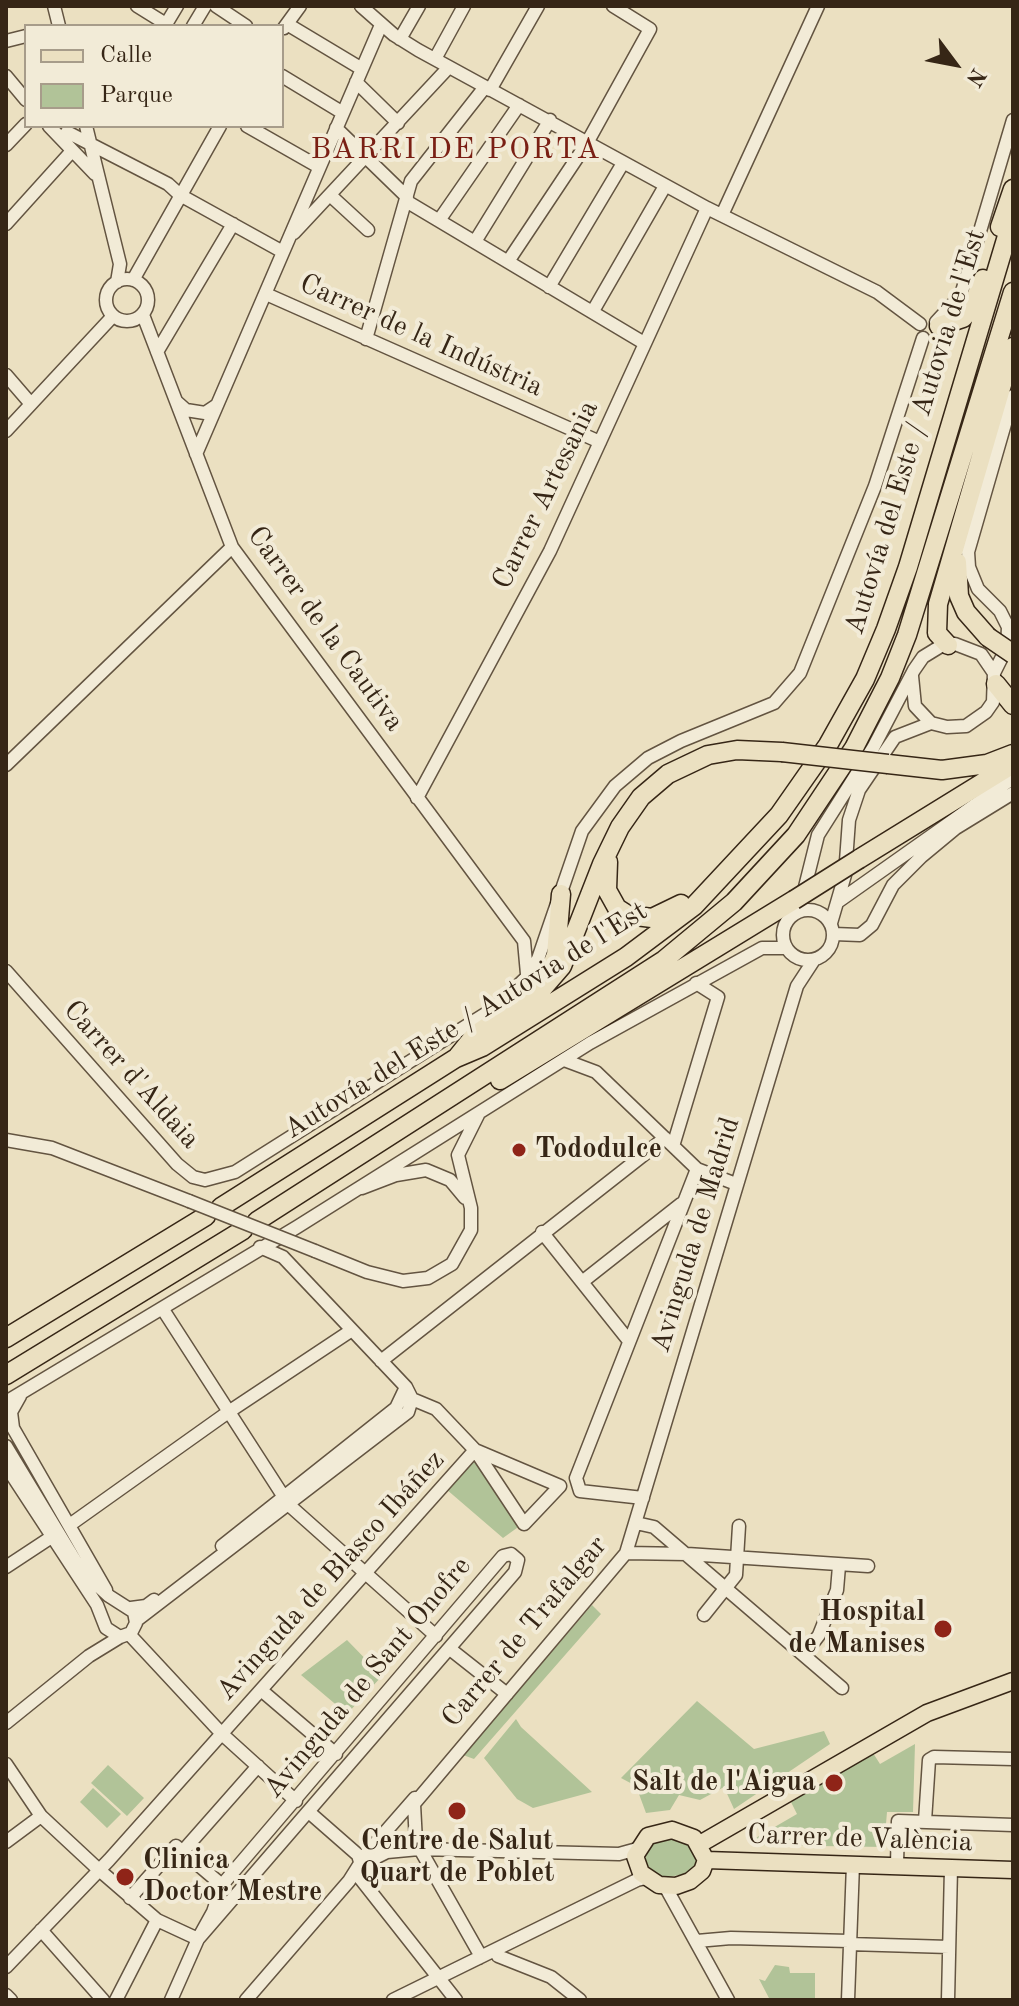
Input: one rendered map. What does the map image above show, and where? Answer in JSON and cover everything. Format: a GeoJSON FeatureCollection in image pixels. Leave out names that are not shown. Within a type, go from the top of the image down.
{"type":"FeatureCollection","features":[{"type":"Feature","properties":{"kind":"highway"},"geometry":{"type":"LineString","coordinates":[[932,324],[963,318],[971,309],[1013,189]]}},
{"type":"Feature","properties":{"kind":"highway","name":"Autovía del Este / Autovia de l'Est"},"geometry":{"type":"LineString","coordinates":[[6,1338],[456,1058],[482,1047],[626,957],[694,906],[743,858],[799,788],[865,679],[908,567],[1013,216]]}},
{"type":"Feature","properties":{"kind":"highway","name":"Autovía del Este / Autovia de l'Est"},"geometry":{"type":"LineString","coordinates":[[6,1375],[402,1130],[664,960],[734,902],[805,823],[871,718],[907,635],[1013,292]]}},
{"type":"Feature","properties":{"kind":"highway"},"geometry":{"type":"LineString","coordinates":[[948,645],[937,633],[935,618],[1013,347]]}},
{"type":"Feature","properties":{"kind":"highway"},"geometry":{"type":"LineString","coordinates":[[976,476],[959,545],[956,582],[966,612],[984,646],[1010,647]]}},
{"type":"Feature","properties":{"kind":"highway"},"geometry":{"type":"LineString","coordinates":[[995,679],[1013,705]]}},
{"type":"Feature","properties":{"kind":"highway"},"geometry":{"type":"LineString","coordinates":[[895,765],[967,761],[1013,746]]}},
{"type":"Feature","properties":{"kind":"highway"},"geometry":{"type":"LineString","coordinates":[[470,1041],[514,1015],[562,966],[620,827],[641,797],[681,766],[722,752],[782,752],[921,770],[966,768],[1013,754]]}},
{"type":"Feature","properties":{"kind":"highway"},"geometry":{"type":"LineString","coordinates":[[402,1130],[424,1125],[797,906],[859,859],[1013,764]]}},
{"type":"Feature","properties":{"kind":"highway"},"geometry":{"type":"LineString","coordinates":[[609,852],[607,890],[617,908],[628,915],[641,919],[664,915],[711,888]]}},
{"type":"Feature","properties":{"kind":"highway"},"geometry":{"type":"LineString","coordinates":[[456,1058],[470,1041],[515,1008],[551,968],[559,931],[561,894]]}},
{"type":"Feature","properties":{"kind":"main road"},"geometry":{"type":"LineString","coordinates":[[703,1852],[927,1713],[1013,1681]]}},
{"type":"Feature","properties":{"kind":"main road"},"geometry":{"type":"LineString","coordinates":[[664,1830],[690,1836],[703,1852],[702,1871],[690,1881],[665,1886],[646,1878],[636,1867],[637,1849],[648,1836],[664,1830]]}},
{"type":"Feature","properties":{"kind":"main road","name":"Carrer de València"},"geometry":{"type":"LineString","coordinates":[[703,1852],[853,1864],[1013,1870]]}},
{"type":"Feature","properties":{"kind":"street"},"geometry":{"type":"LineString","coordinates":[[137,6],[164,24]]}},
{"type":"Feature","properties":{"kind":"street"},"geometry":{"type":"LineString","coordinates":[[167,24],[177,6]]}},
{"type":"Feature","properties":{"kind":"street"},"geometry":{"type":"LineString","coordinates":[[194,24],[205,6]]}},
{"type":"Feature","properties":{"kind":"street"},"geometry":{"type":"LineString","coordinates":[[216,6],[243,24]]}},
{"type":"Feature","properties":{"kind":"street"},"geometry":{"type":"LineString","coordinates":[[300,6],[285,27],[362,69]]}},
{"type":"Feature","properties":{"kind":"street"},"geometry":{"type":"LineString","coordinates":[[361,6],[400,39],[449,67],[665,186],[877,292],[932,324]]}},
{"type":"Feature","properties":{"kind":"street"},"geometry":{"type":"LineString","coordinates":[[400,39],[419,6]]}},
{"type":"Feature","properties":{"kind":"street"},"geometry":{"type":"LineString","coordinates":[[435,59],[464,6]]}},
{"type":"Feature","properties":{"kind":"street"},"geometry":{"type":"LineString","coordinates":[[366,339],[415,174],[488,88],[538,6]]}},
{"type":"Feature","properties":{"kind":"street"},"geometry":{"type":"LineString","coordinates":[[509,260],[587,143],[650,29],[613,6]]}},
{"type":"Feature","properties":{"kind":"street"},"geometry":{"type":"LineString","coordinates":[[722,215],[818,6]]}},
{"type":"Feature","properties":{"kind":"street"},"geometry":{"type":"LineString","coordinates":[[196,454],[381,25]]}},
{"type":"Feature","properties":{"kind":"street"},"geometry":{"type":"LineString","coordinates":[[289,238],[449,67]]}},
{"type":"Feature","properties":{"kind":"street"},"geometry":{"type":"LineString","coordinates":[[6,76],[24,98]]}},
{"type":"Feature","properties":{"kind":"street"},"geometry":{"type":"LineString","coordinates":[[284,77],[343,113]]}},
{"type":"Feature","properties":{"kind":"street"},"geometry":{"type":"LineString","coordinates":[[356,82],[398,123]]}},
{"type":"Feature","properties":{"kind":"street"},"geometry":{"type":"LineString","coordinates":[[440,219],[519,105]]}},
{"type":"Feature","properties":{"kind":"street"},"geometry":{"type":"LineString","coordinates":[[476,240],[550,120]]}},
{"type":"Feature","properties":{"kind":"street"},"geometry":{"type":"LineString","coordinates":[[527,977],[549,927],[582,831],[599,805],[631,771],[681,741],[774,703],[794,680],[809,655],[875,486],[923,338],[932,324],[961,295],[1013,120]]}},
{"type":"Feature","properties":{"kind":"street"},"geometry":{"type":"LineString","coordinates":[[6,145],[24,126]]}},
{"type":"Feature","properties":{"kind":"street"},"geometry":{"type":"LineString","coordinates":[[86,128],[95,174],[125,280],[148,295],[148,306],[143,315],[128,322],[113,316],[106,298],[125,280],[141,262],[219,128]]}},
{"type":"Feature","properties":{"kind":"street"},"geometry":{"type":"LineString","coordinates":[[251,128],[319,167]]}},
{"type":"Feature","properties":{"kind":"street"},"geometry":{"type":"LineString","coordinates":[[336,128],[407,199],[644,343]]}},
{"type":"Feature","properties":{"kind":"street"},"geometry":{"type":"LineString","coordinates":[[61,129],[89,140],[283,252]]}},
{"type":"Feature","properties":{"kind":"street"},"geometry":{"type":"LineString","coordinates":[[61,129],[71,152],[95,174]]}},
{"type":"Feature","properties":{"kind":"street"},"geometry":{"type":"LineString","coordinates":[[7,222],[71,152]]}},
{"type":"Feature","properties":{"kind":"street"},"geometry":{"type":"LineString","coordinates":[[549,287],[623,163]]}},
{"type":"Feature","properties":{"kind":"street"},"geometry":{"type":"LineString","coordinates":[[593,311],[665,186]]}},
{"type":"Feature","properties":{"kind":"street"},"geometry":{"type":"LineString","coordinates":[[307,196],[319,208]]}},
{"type":"Feature","properties":{"kind":"street"},"geometry":{"type":"LineString","coordinates":[[331,196],[368,230]]}},
{"type":"Feature","properties":{"kind":"street","name":"Carrer Artesania"},"geometry":{"type":"LineString","coordinates":[[417,798],[550,551],[707,208]]}},
{"type":"Feature","properties":{"kind":"street"},"geometry":{"type":"LineString","coordinates":[[157,352],[233,224]]}},
{"type":"Feature","properties":{"kind":"street","name":"Carrer de la Indústria"},"geometry":{"type":"LineString","coordinates":[[266,294],[600,442]]}},
{"type":"Feature","properties":{"kind":"street","name":"Carrer de la Cautiva"},"geometry":{"type":"LineString","coordinates":[[143,315],[232,547],[524,941]]}},
{"type":"Feature","properties":{"kind":"street"},"geometry":{"type":"LineString","coordinates":[[6,431],[113,316]]}},
{"type":"Feature","properties":{"kind":"street"},"geometry":{"type":"LineString","coordinates":[[923,338],[934,339],[932,324]]}},
{"type":"Feature","properties":{"kind":"street"},"geometry":{"type":"LineString","coordinates":[[6,375],[31,404]]}},
{"type":"Feature","properties":{"kind":"street"},"geometry":{"type":"LineString","coordinates":[[6,397],[16,387]]}},
{"type":"Feature","properties":{"kind":"street"},"geometry":{"type":"LineString","coordinates":[[6,1402],[297,1227],[590,1043],[696,983],[762,948],[814,960],[829,951],[836,903],[845,875],[849,820],[865,778],[895,737],[931,723],[956,728],[975,722],[993,702],[995,679],[1010,647],[1008,627],[1000,611],[978,589],[969,567],[968,552],[1013,396]]}},
{"type":"Feature","properties":{"kind":"street"},"geometry":{"type":"LineString","coordinates":[[175,400],[186,410],[205,413],[218,404]]}},
{"type":"Feature","properties":{"kind":"street"},"geometry":{"type":"LineString","coordinates":[[6,765],[232,547]]}},
{"type":"Feature","properties":{"kind":"street"},"geometry":{"type":"LineString","coordinates":[[791,953],[783,928],[797,906],[818,835],[923,657],[948,645],[984,646],[995,679]]}},
{"type":"Feature","properties":{"kind":"street"},"geometry":{"type":"LineString","coordinates":[[912,676],[915,706],[931,723]]}},
{"type":"Feature","properties":{"kind":"street"},"geometry":{"type":"LineString","coordinates":[[836,903],[1013,778]]}},
{"type":"Feature","properties":{"kind":"street"},"geometry":{"type":"LineString","coordinates":[[797,906],[818,913],[832,928],[860,935],[872,925],[893,885],[921,857],[956,828],[1013,793]]}},
{"type":"Feature","properties":{"kind":"street"},"geometry":{"type":"LineString","coordinates":[[527,977],[524,941],[539,938],[549,927]]}},
{"type":"Feature","properties":{"kind":"street","name":"Avinguda de Madrid"},"geometry":{"type":"LineString","coordinates":[[791,953],[797,986]]}},
{"type":"Feature","properties":{"kind":"street","name":"Avinguda de Madrid"},"geometry":{"type":"LineString","coordinates":[[643,1498],[797,986],[814,960]]}},
{"type":"Feature","properties":{"kind":"street","name":"Carrer d'Aldaia"},"geometry":{"type":"LineString","coordinates":[[6,971],[193,1177],[205,1180],[235,1172],[493,1009],[527,977]]}},
{"type":"Feature","properties":{"kind":"street"},"geometry":{"type":"LineString","coordinates":[[381,1361],[542,1232],[669,1142],[718,997],[696,983]]}},
{"type":"Feature","properties":{"kind":"street"},"geometry":{"type":"LineString","coordinates":[[564,1060],[596,1072],[697,1169],[736,1184]]}},
{"type":"Feature","properties":{"kind":"street"},"geometry":{"type":"LineString","coordinates":[[6,1140],[52,1148],[385,1278],[403,1281],[428,1278],[461,1254],[471,1230],[471,1208],[458,1155],[480,1112]]}},
{"type":"Feature","properties":{"kind":"street"},"geometry":{"type":"LineString","coordinates":[[643,1498],[580,1491],[576,1478],[697,1169]]}},
{"type":"Feature","properties":{"kind":"street"},"geometry":{"type":"LineString","coordinates":[[358,1189],[396,1175],[426,1170],[450,1180],[471,1208]]}},
{"type":"Feature","properties":{"kind":"street"},"geometry":{"type":"LineString","coordinates":[[582,1282],[684,1202]]}},
{"type":"Feature","properties":{"kind":"street"},"geometry":{"type":"LineString","coordinates":[[283,1257],[281,1246],[297,1227]]}},
{"type":"Feature","properties":{"kind":"street"},"geometry":{"type":"LineString","coordinates":[[542,1232],[629,1341]]}},
{"type":"Feature","properties":{"kind":"street"},"geometry":{"type":"LineString","coordinates":[[260,1247],[283,1257],[409,1393],[436,1409],[475,1450],[524,1524],[560,1486],[475,1450]]}},
{"type":"Feature","properties":{"kind":"street"},"geometry":{"type":"LineString","coordinates":[[162,1308],[227,1413],[287,1501],[364,1575],[436,1636]]}},
{"type":"Feature","properties":{"kind":"street"},"geometry":{"type":"LineString","coordinates":[[71,1524],[227,1413],[352,1330]]}},
{"type":"Feature","properties":{"kind":"street"},"geometry":{"type":"LineString","coordinates":[[21,1393],[11,1412],[13,1428],[71,1524],[109,1596]]}},
{"type":"Feature","properties":{"kind":"street"},"geometry":{"type":"LineString","coordinates":[[89,1656],[105,1626],[108,1609],[130,1611],[146,1606],[408,1412],[409,1393]]}},
{"type":"Feature","properties":{"kind":"street"},"geometry":{"type":"LineString","coordinates":[[6,1446],[85,1574],[105,1626],[125,1635],[222,1734],[296,1801]]}},
{"type":"Feature","properties":{"kind":"street","name":"Avinguda de Blasco Ibáñez"},"geometry":{"type":"LineString","coordinates":[[6,1967],[109,1860],[475,1450]]}},
{"type":"Feature","properties":{"kind":"street"},"geometry":{"type":"LineString","coordinates":[[6,1466],[50,1538],[97,1605]]}},
{"type":"Feature","properties":{"kind":"street","name":"Carrer de Trafalgar"},"geometry":{"type":"LineString","coordinates":[[246,2000],[358,1869],[366,1854],[626,1553],[643,1498]]}},
{"type":"Feature","properties":{"kind":"street"},"geometry":{"type":"LineString","coordinates":[[636,1523],[654,1527],[842,1688]]}},
{"type":"Feature","properties":{"kind":"street"},"geometry":{"type":"LineString","coordinates":[[704,1615],[736,1575],[739,1526]]}},
{"type":"Feature","properties":{"kind":"street"},"geometry":{"type":"LineString","coordinates":[[6,1567],[50,1538]]}},
{"type":"Feature","properties":{"kind":"street"},"geometry":{"type":"LineString","coordinates":[[626,1553],[868,1566]]}},
{"type":"Feature","properties":{"kind":"street","name":"Avinguda de Sant Onofre"},"geometry":{"type":"LineString","coordinates":[[171,2000],[198,1939],[213,1912],[222,1885],[503,1556],[511,1554],[518,1560],[515,1572],[198,1939]]}},
{"type":"Feature","properties":{"kind":"street"},"geometry":{"type":"LineString","coordinates":[[804,1655],[819,1635],[837,1590],[839,1566]]}},
{"type":"Feature","properties":{"kind":"street"},"geometry":{"type":"LineString","coordinates":[[85,1574],[130,1611]]}},
{"type":"Feature","properties":{"kind":"street"},"geometry":{"type":"LineString","coordinates":[[6,1723],[89,1656],[125,1635],[130,1611]]}},
{"type":"Feature","properties":{"kind":"street"},"geometry":{"type":"LineString","coordinates":[[450,1649],[507,1694]]}},
{"type":"Feature","properties":{"kind":"street"},"geometry":{"type":"LineString","coordinates":[[261,1690],[336,1754]]}},
{"type":"Feature","properties":{"kind":"street"},"geometry":{"type":"LineString","coordinates":[[925,1821],[929,1760],[1013,1759]]}},
{"type":"Feature","properties":{"kind":"street"},"geometry":{"type":"LineString","coordinates":[[6,1764],[41,1816],[98,1869],[157,1920],[198,1939]]}},
{"type":"Feature","properties":{"kind":"street"},"geometry":{"type":"LineString","coordinates":[[183,1851],[258,1766]]}},
{"type":"Feature","properties":{"kind":"street","name":"Carrer de Trafalgar"},"geometry":{"type":"LineString","coordinates":[[426,1787],[413,1808],[419,1849],[479,1953],[479,1958]]}},
{"type":"Feature","properties":{"kind":"street"},"geometry":{"type":"LineString","coordinates":[[310,1813],[358,1855],[358,1869],[436,1979],[456,2000]]}},
{"type":"Feature","properties":{"kind":"street"},"geometry":{"type":"LineString","coordinates":[[6,1842],[41,1816]]}},
{"type":"Feature","properties":{"kind":"street"},"geometry":{"type":"LineString","coordinates":[[897,1865],[898,1821],[1013,1825]]}},
{"type":"Feature","properties":{"kind":"street"},"geometry":{"type":"LineString","coordinates":[[414,1829],[424,1841],[440,1847]]}},
{"type":"Feature","properties":{"kind":"street"},"geometry":{"type":"LineString","coordinates":[[130,1898],[176,1846],[222,1885]]}},
{"type":"Feature","properties":{"kind":"street"},"geometry":{"type":"LineString","coordinates":[[358,1869],[387,1852],[440,1847],[619,1854],[637,1849]]}},
{"type":"Feature","properties":{"kind":"street"},"geometry":{"type":"LineString","coordinates":[[848,2000],[853,1864]]}},
{"type":"Feature","properties":{"kind":"street"},"geometry":{"type":"LineString","coordinates":[[948,2000],[951,1868]]}},
{"type":"Feature","properties":{"kind":"street"},"geometry":{"type":"LineString","coordinates":[[393,2000],[646,1878]]}},
{"type":"Feature","properties":{"kind":"street"},"geometry":{"type":"LineString","coordinates":[[665,1886],[728,2000]]}},
{"type":"Feature","properties":{"kind":"street"},"geometry":{"type":"LineString","coordinates":[[116,2000],[157,1920]]}},
{"type":"Feature","properties":{"kind":"street"},"geometry":{"type":"LineString","coordinates":[[41,1930],[103,2000]]}},
{"type":"Feature","properties":{"kind":"street"},"geometry":{"type":"LineString","coordinates":[[712,1971],[710,1952],[715,1940]]}},
{"type":"Feature","properties":{"kind":"street"},"geometry":{"type":"LineString","coordinates":[[697,1941],[949,1947]]}},
{"type":"Feature","properties":{"kind":"street"},"geometry":{"type":"LineString","coordinates":[[498,1956],[551,1977],[580,2000]]}},
{"type":"Feature","properties":{"kind":"street"},"geometry":{"type":"LineString","coordinates":[[6,1995],[11,2000]]}},
{"type":"Feature","properties":{"kind":"green space"},"geometry":{"type":"Polygon","coordinates":[[[474,1457],[521,1525],[503,1538],[446,1489],[474,1457]]]}},
{"type":"Feature","properties":{"kind":"green space"},"geometry":{"type":"Polygon","coordinates":[[[592,1605],[601,1614],[474,1759],[463,1755],[592,1605]]]}},
{"type":"Feature","properties":{"kind":"green space"},"geometry":{"type":"Polygon","coordinates":[[[347,1640],[382,1676],[347,1714],[301,1675],[347,1640]]]}},
{"type":"Feature","properties":{"kind":"green space"},"geometry":{"type":"Polygon","coordinates":[[[697,1701],[754,1749],[824,1731],[830,1744],[734,1809],[724,1787],[700,1800],[679,1795],[670,1810],[646,1813],[636,1786],[621,1778],[697,1701]]]}},
{"type":"Feature","properties":{"kind":"green space"},"geometry":{"type":"Polygon","coordinates":[[[516,1719],[592,1792],[533,1808],[517,1799],[484,1758],[516,1719]]]}},
{"type":"Feature","properties":{"kind":"green space"},"geometry":{"type":"Polygon","coordinates":[[[915,1744],[913,1812],[887,1812],[884,1847],[758,1845],[754,1839],[797,1814],[790,1800],[873,1753],[880,1764],[915,1744]]]}},
{"type":"Feature","properties":{"kind":"green space"},"geometry":{"type":"Polygon","coordinates":[[[108,1765],[144,1798],[127,1816],[91,1783],[108,1765]]]}},
{"type":"Feature","properties":{"kind":"green space"},"geometry":{"type":"Polygon","coordinates":[[[93,1788],[121,1814],[107,1828],[80,1802],[93,1788]]]}},
{"type":"Feature","properties":{"kind":"green space"},"geometry":{"type":"Polygon","coordinates":[[[667,1836],[695,1845],[698,1864],[690,1873],[663,1878],[644,1863],[650,1843],[667,1836]]]}},
{"type":"Feature","properties":{"kind":"green space"},"geometry":{"type":"Polygon","coordinates":[[[775,1965],[789,1967],[790,1973],[815,1973],[815,2000],[770,2000],[759,1979],[765,1981],[775,1965]]]}},
{"type":"Feature","properties":{"kind":"place","name":"Tododulce"},"geometry":{"type":"Point","coordinates":[519,1150]}},
{"type":"Feature","properties":{"kind":"place","name":"Hospital de Manises"},"geometry":{"type":"Point","coordinates":[943,1629]}},
{"type":"Feature","properties":{"kind":"place","name":"Salt de l'Aigua"},"geometry":{"type":"Point","coordinates":[834,1783]}},
{"type":"Feature","properties":{"kind":"place","name":"Centre de Salut Quart de Poblet"},"geometry":{"type":"Point","coordinates":[457,1811]}},
{"type":"Feature","properties":{"kind":"place","name":"Clinica Doctor Mestre"},"geometry":{"type":"Point","coordinates":[125,1877]}},
{"type":"Feature","properties":{"kind":"district","name":"BARRI DE PORTA"},"geometry":{"type":"Point","coordinates":[456,150]}}]}
